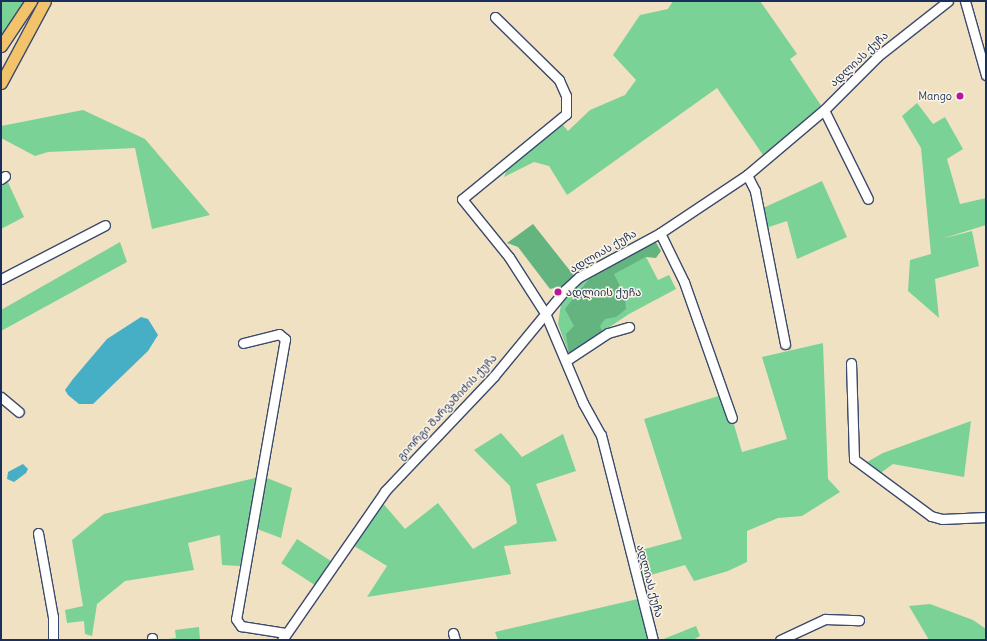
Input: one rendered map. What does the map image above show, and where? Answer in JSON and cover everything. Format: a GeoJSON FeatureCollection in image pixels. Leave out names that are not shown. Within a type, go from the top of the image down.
{"type":"FeatureCollection","features":[{"type":"Feature","properties":{"kind":"main road"},"geometry":{"type":"LineString","coordinates":[[1,46],[31,1]]}},
{"type":"Feature","properties":{"kind":"main road"},"geometry":{"type":"LineString","coordinates":[[1,83],[45,1]]}},
{"type":"Feature","properties":{"kind":"street","name":"ადლიას ქუჩა"},"geometry":{"type":"LineString","coordinates":[[653,640],[602,435],[583,403],[545,313],[579,277],[660,233],[747,175],[824,110],[878,56],[948,1]]}},
{"type":"Feature","properties":{"kind":"street"},"geometry":{"type":"LineString","coordinates":[[965,1],[986,75]]}},
{"type":"Feature","properties":{"kind":"street"},"geometry":{"type":"LineString","coordinates":[[495,17],[559,80],[566,96],[566,114],[462,199],[509,257],[545,313]]}},
{"type":"Feature","properties":{"kind":"street"},"geometry":{"type":"LineString","coordinates":[[824,110],[868,199]]}},
{"type":"Feature","properties":{"kind":"street"},"geometry":{"type":"LineString","coordinates":[[747,175],[755,191],[784,344]]}},
{"type":"Feature","properties":{"kind":"street"},"geometry":{"type":"LineString","coordinates":[[1,279],[105,225]]}},
{"type":"Feature","properties":{"kind":"street"},"geometry":{"type":"LineString","coordinates":[[660,233],[686,287],[732,418]]}},
{"type":"Feature","properties":{"kind":"street","name":"გიორგი შარვაშიძის ქუჩა"},"geometry":{"type":"LineString","coordinates":[[243,343],[279,334],[285,339],[236,619],[241,626],[284,637],[385,491],[494,376],[545,313]]}},
{"type":"Feature","properties":{"kind":"street"},"geometry":{"type":"LineString","coordinates":[[566,360],[608,333],[628,327]]}},
{"type":"Feature","properties":{"kind":"street"},"geometry":{"type":"LineString","coordinates":[[850,363],[854,459],[931,516],[942,519],[986,517]]}},
{"type":"Feature","properties":{"kind":"street"},"geometry":{"type":"LineString","coordinates":[[1,397],[19,412]]}},
{"type":"Feature","properties":{"kind":"street"},"geometry":{"type":"LineString","coordinates":[[38,533],[53,617],[53,640]]}},
{"type":"Feature","properties":{"kind":"street"},"geometry":{"type":"LineString","coordinates":[[780,640],[825,619],[859,620]]}},
{"type":"Feature","properties":{"kind":"green space"},"geometry":{"type":"Polygon","coordinates":[[[1,1],[31,1],[1,46],[1,1]]]}},
{"type":"Feature","properties":{"kind":"green space"},"geometry":{"type":"Polygon","coordinates":[[[673,1],[760,1],[797,54],[790,59],[824,110],[763,155],[717,88],[567,195],[549,166],[534,162],[504,177],[508,167],[562,124],[568,131],[590,110],[625,95],[636,80],[613,55],[640,15],[668,9],[673,1]]]}},
{"type":"Feature","properties":{"kind":"green space"},"geometry":{"type":"Polygon","coordinates":[[[917,103],[933,124],[945,117],[963,149],[947,159],[960,204],[986,198],[986,225],[941,239],[972,231],[979,266],[935,279],[939,318],[908,291],[910,260],[931,254],[921,148],[902,116],[917,103]]]}},
{"type":"Feature","properties":{"kind":"green space"},"geometry":{"type":"Polygon","coordinates":[[[83,110],[145,139],[210,215],[152,229],[135,148],[48,152],[35,156],[1,138],[1,126],[83,110]]]}},
{"type":"Feature","properties":{"kind":"green space"},"geometry":{"type":"Polygon","coordinates":[[[5,176],[24,217],[1,229],[1,179],[5,176]]]}},
{"type":"Feature","properties":{"kind":"green space"},"geometry":{"type":"Polygon","coordinates":[[[822,181],[847,237],[797,259],[787,221],[763,229],[759,210],[822,181]]]}},
{"type":"Feature","properties":{"kind":"green space"},"geometry":{"type":"Polygon","coordinates":[[[533,224],[575,277],[568,285],[550,289],[518,247],[507,243],[533,224]]]}},
{"type":"Feature","properties":{"kind":"green space"},"geometry":{"type":"Polygon","coordinates":[[[655,241],[661,251],[656,258],[646,257],[614,274],[625,296],[626,309],[616,317],[605,319],[600,326],[604,335],[569,354],[566,334],[574,326],[565,309],[594,272],[655,241]]]}},
{"type":"Feature","properties":{"kind":"green space"},"geometry":{"type":"Polygon","coordinates":[[[120,242],[127,262],[1,331],[1,310],[120,242]]]}},
{"type":"Feature","properties":{"kind":"green space"},"geometry":{"type":"Polygon","coordinates":[[[646,257],[658,280],[669,275],[676,289],[629,314],[569,354],[558,324],[561,304],[569,293],[594,272],[581,288],[646,257]]]}},
{"type":"Feature","properties":{"kind":"green space"},"geometry":{"type":"Polygon","coordinates":[[[823,343],[828,479],[840,492],[802,516],[778,518],[747,531],[747,562],[728,571],[694,581],[685,565],[637,579],[630,553],[682,539],[644,419],[725,394],[742,452],[787,439],[762,357],[823,343]]]}},
{"type":"Feature","properties":{"kind":"green space"},"geometry":{"type":"Polygon","coordinates":[[[971,421],[964,477],[893,464],[875,477],[860,466],[883,453],[971,421]]]}},
{"type":"Feature","properties":{"kind":"green space"},"geometry":{"type":"Polygon","coordinates":[[[501,433],[522,457],[563,434],[576,471],[536,484],[557,541],[504,546],[511,574],[367,597],[387,566],[351,544],[381,501],[405,529],[438,503],[473,549],[517,523],[510,486],[474,450],[501,433]]]}},
{"type":"Feature","properties":{"kind":"green space"},"geometry":{"type":"Polygon","coordinates":[[[259,477],[240,566],[222,565],[220,535],[188,543],[194,570],[125,581],[97,604],[92,636],[85,634],[84,621],[67,623],[65,610],[83,606],[72,540],[104,514],[259,477]]]}},
{"type":"Feature","properties":{"kind":"green space"},"geometry":{"type":"Polygon","coordinates":[[[267,478],[292,488],[281,538],[257,529],[267,478]]]}},
{"type":"Feature","properties":{"kind":"green space"},"geometry":{"type":"Polygon","coordinates":[[[297,539],[331,561],[315,585],[281,563],[297,539]]]}},
{"type":"Feature","properties":{"kind":"green space"},"geometry":{"type":"Polygon","coordinates":[[[642,598],[653,640],[498,640],[495,632],[642,598]]]}},
{"type":"Feature","properties":{"kind":"green space"},"geometry":{"type":"Polygon","coordinates":[[[930,604],[973,620],[986,629],[986,640],[929,640],[909,606],[930,604]]]}},
{"type":"Feature","properties":{"kind":"green space"},"geometry":{"type":"Polygon","coordinates":[[[696,626],[700,636],[693,640],[661,640],[696,626]]]}},
{"type":"Feature","properties":{"kind":"green space"},"geometry":{"type":"Polygon","coordinates":[[[199,627],[200,640],[160,640],[176,638],[175,630],[199,627]]]}},
{"type":"Feature","properties":{"kind":"water"},"geometry":{"type":"Polygon","coordinates":[[[141,317],[148,319],[158,335],[148,351],[93,404],[79,404],[68,395],[65,390],[107,339],[141,317]]]}},
{"type":"Feature","properties":{"kind":"water"},"geometry":{"type":"Polygon","coordinates":[[[23,464],[28,469],[26,473],[14,482],[7,479],[8,472],[23,464]]]}},
{"type":"Feature","properties":{"kind":"place","name":"Mango"},"geometry":{"type":"Point","coordinates":[960,96]}},
{"type":"Feature","properties":{"kind":"place","name":"ადლიის ქუჩა"},"geometry":{"type":"Point","coordinates":[558,292]}}]}
